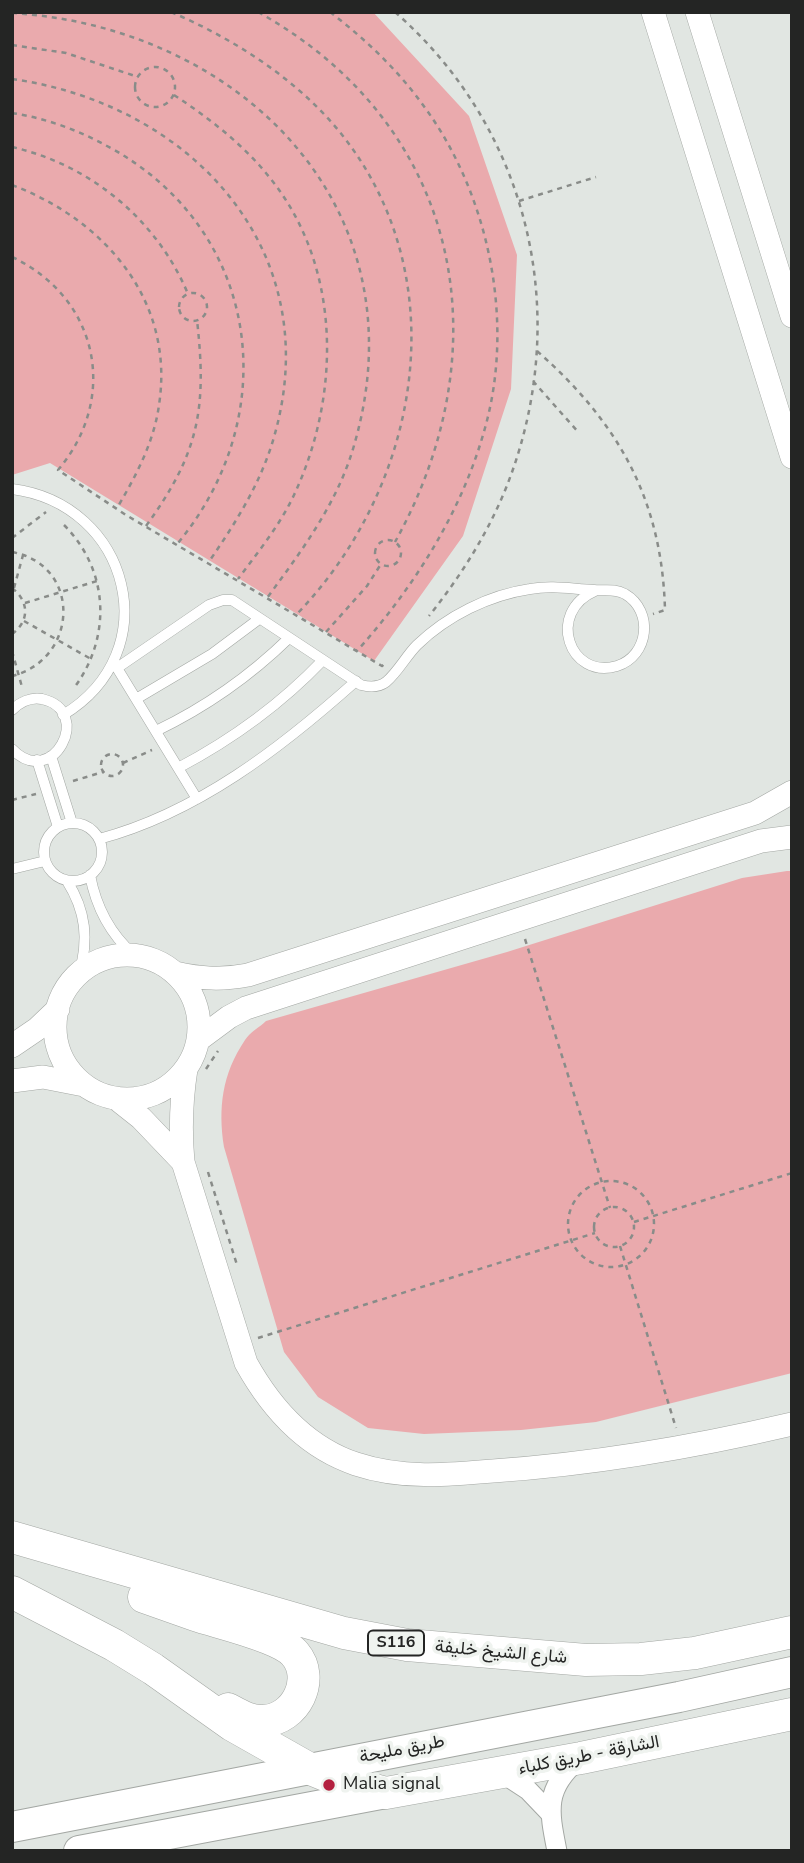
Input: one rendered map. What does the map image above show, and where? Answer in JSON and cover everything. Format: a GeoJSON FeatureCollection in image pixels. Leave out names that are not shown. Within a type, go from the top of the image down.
{"type":"FeatureCollection","features":[{"type":"Feature","properties":{"kind":"highway","name":"شارع الشيخ خليفة"},"geometry":{"type":"LineString","coordinates":[[12,1537],[344,1633],[439,1649],[586,1660],[641,1660],[695,1653],[792,1633]]}},
{"type":"Feature","properties":{"kind":"highway"},"geometry":{"type":"LineString","coordinates":[[12,1550],[283,1644],[294,1653],[301,1664],[304,1677],[297,1702],[288,1712],[276,1719],[263,1721],[237,1714],[184,1680],[153,1668]]}},
{"type":"Feature","properties":{"kind":"highway"},"geometry":{"type":"LineString","coordinates":[[12,1592],[75,1622],[153,1668],[232,1725],[308,1768],[340,1781],[386,1793]]}},
{"type":"Feature","properties":{"kind":"highway"},"geometry":{"type":"LineString","coordinates":[[532,1654],[557,1648],[668,1639],[792,1610]]}},
{"type":"Feature","properties":{"kind":"highway","name":"الشارقة - طريق كلباء"},"geometry":{"type":"LineString","coordinates":[[386,1793],[581,1758],[791,1715]]}},
{"type":"Feature","properties":{"kind":"main road","name":"طريق مليحة"},"geometry":{"type":"LineString","coordinates":[[12,1827],[679,1697],[792,1672]]}},
{"type":"Feature","properties":{"kind":"main road"},"geometry":{"type":"LineString","coordinates":[[79,1851],[386,1793]]}},
{"type":"Feature","properties":{"kind":"street"},"geometry":{"type":"LineString","coordinates":[[653,12],[792,457]]}},
{"type":"Feature","properties":{"kind":"street"},"geometry":{"type":"LineString","coordinates":[[697,12],[792,316]]}},
{"type":"Feature","properties":{"kind":"street"},"geometry":{"type":"LineString","coordinates":[[175,973],[201,979],[226,979],[248,975],[755,813],[792,792]]}},
{"type":"Feature","properties":{"kind":"street"},"geometry":{"type":"LineString","coordinates":[[792,837],[761,841],[246,1008],[229,1017],[208,1045],[181,1100],[180,1131],[194,1164],[246,1363],[261,1390],[280,1414],[302,1435],[354,1464],[383,1472],[413,1475],[522,1469],[643,1454],[792,1424]]}},
{"type":"Feature","properties":{"kind":"street"},"geometry":{"type":"LineString","coordinates":[[193,1074],[143,1098],[117,1099],[99,1094],[84,1085],[69,1070],[59,1051],[55,1030],[58,1009],[66,990],[79,974],[96,962],[134,955],[157,961],[175,973],[187,986],[208,1045]]}},
{"type":"Feature","properties":{"kind":"street"},"geometry":{"type":"LineString","coordinates":[[12,1046],[37,1029],[58,1009]]}},
{"type":"Feature","properties":{"kind":"street"},"geometry":{"type":"LineString","coordinates":[[12,1081],[43,1077],[84,1085]]}},
{"type":"Feature","properties":{"kind":"street"},"geometry":{"type":"LineString","coordinates":[[117,1099],[194,1164]]}},
{"type":"Feature","properties":{"kind":"street"},"geometry":{"type":"LineString","coordinates":[[556,1851],[549,1812],[556,1787],[581,1758]]}},
{"type":"Feature","properties":{"kind":"street"},"geometry":{"type":"LineString","coordinates":[[502,1773],[528,1790],[549,1812]]}},
{"type":"Feature","properties":{"kind":"lane"},"geometry":{"type":"LineString","coordinates":[[12,489],[39,495],[68,508],[91,527],[110,553],[121,582],[125,609],[123,636],[116,665],[197,799]]}},
{"type":"Feature","properties":{"kind":"lane"},"geometry":{"type":"LineString","coordinates":[[61,711],[93,693],[116,665],[218,601],[232,600],[368,687],[381,685],[419,644],[436,630],[467,610],[495,597],[554,587],[615,590],[625,594],[639,608],[645,628],[640,647],[626,662],[606,667],[587,663],[572,648],[566,629],[572,609],[586,595],[595,591]]}},
{"type":"Feature","properties":{"kind":"lane"},"geometry":{"type":"LineString","coordinates":[[136,698],[195,664],[258,618]]}},
{"type":"Feature","properties":{"kind":"lane"},"geometry":{"type":"LineString","coordinates":[[156,731],[227,691],[289,638]]}},
{"type":"Feature","properties":{"kind":"lane"},"geometry":{"type":"LineString","coordinates":[[178,768],[222,744],[256,721],[280,702],[323,660]]}},
{"type":"Feature","properties":{"kind":"lane"},"geometry":{"type":"LineString","coordinates":[[99,839],[149,823],[197,799],[263,757],[316,717],[356,681]]}},
{"type":"Feature","properties":{"kind":"lane"},"geometry":{"type":"LineString","coordinates":[[12,710],[26,701],[38,698],[46,700],[61,711],[67,730],[63,746],[51,756],[37,760],[23,758],[12,749]]}},
{"type":"Feature","properties":{"kind":"lane"},"geometry":{"type":"LineString","coordinates":[[51,756],[72,823]]}},
{"type":"Feature","properties":{"kind":"lane"},"geometry":{"type":"LineString","coordinates":[[37,760],[58,827]]}},
{"type":"Feature","properties":{"kind":"lane"},"geometry":{"type":"LineString","coordinates":[[67,881],[83,879],[90,875],[100,862],[102,854],[99,839],[85,825],[72,823],[58,827],[44,845],[45,860],[54,874],[67,881],[80,903],[86,931],[79,974]]}},
{"type":"Feature","properties":{"kind":"lane"},"geometry":{"type":"LineString","coordinates":[[12,869],[45,860]]}},
{"type":"Feature","properties":{"kind":"lane"},"geometry":{"type":"LineString","coordinates":[[90,875],[95,897],[106,923],[134,955]]}},
{"type":"Feature","properties":{"kind":"path"},"geometry":{"type":"LineString","coordinates":[[171,12],[212,31],[260,60],[327,118],[354,151],[376,189],[393,229],[404,270],[412,321],[412,365],[392,456],[357,536],[326,582],[296,615]]}},
{"type":"Feature","properties":{"kind":"path"},"geometry":{"type":"LineString","coordinates":[[258,12],[328,61],[384,119],[401,142],[426,191],[443,242],[451,282],[454,325],[451,385],[438,444],[428,473],[395,542]]}},
{"type":"Feature","properties":{"kind":"path"},"geometry":{"type":"LineString","coordinates":[[330,12],[368,44],[407,84],[450,149],[469,191],[485,244],[497,323],[496,372],[492,400],[467,481],[445,528],[415,578],[357,651]]}},
{"type":"Feature","properties":{"kind":"path"},"geometry":{"type":"LineString","coordinates":[[395,12],[436,52],[467,92],[495,141],[519,201],[535,271],[536,351],[522,438],[505,489],[466,565],[429,616]]}},
{"type":"Feature","properties":{"kind":"path"},"geometry":{"type":"LineString","coordinates":[[12,13],[88,24],[124,33],[162,47],[211,73],[252,103],[286,135],[313,168],[345,223],[360,268],[368,323],[368,374],[361,419],[347,468],[326,514],[267,598]]}},
{"type":"Feature","properties":{"kind":"path"},"geometry":{"type":"LineString","coordinates":[[12,45],[66,53],[138,77]]}},
{"type":"Feature","properties":{"kind":"path"},"geometry":{"type":"LineString","coordinates":[[151,67],[167,70],[174,79],[174,95],[163,106],[148,106],[137,96],[135,86],[138,77],[151,67]]}},
{"type":"Feature","properties":{"kind":"path"},"geometry":{"type":"LineString","coordinates":[[12,79],[94,99],[132,116],[181,148],[214,177],[235,204],[255,236],[272,272],[284,315],[286,341],[284,393],[279,419],[270,453],[259,478],[233,526],[208,563]]}},
{"type":"Feature","properties":{"kind":"path"},"geometry":{"type":"LineString","coordinates":[[174,95],[240,146],[284,196],[311,251],[325,311],[328,352],[326,378],[320,421],[310,457],[282,517],[238,580]]}},
{"type":"Feature","properties":{"kind":"path"},"geometry":{"type":"LineString","coordinates":[[12,113],[46,121],[82,134],[117,151],[148,171],[188,210],[210,242],[226,273],[237,306],[242,338],[245,372],[242,403],[228,456],[216,484],[202,512],[177,544]]}},
{"type":"Feature","properties":{"kind":"path"},"geometry":{"type":"LineString","coordinates":[[12,147],[74,170],[114,196],[143,221],[159,241],[173,262],[188,294]]}},
{"type":"Feature","properties":{"kind":"path"},"geometry":{"type":"LineString","coordinates":[[519,201],[596,177]]}},
{"type":"Feature","properties":{"kind":"path"},"geometry":{"type":"LineString","coordinates":[[12,185],[73,215],[103,240],[136,285],[151,319],[161,366],[159,406],[146,452],[117,508]]}},
{"type":"Feature","properties":{"kind":"path"},"geometry":{"type":"LineString","coordinates":[[12,257],[49,281],[67,300],[77,314],[90,348],[94,383],[88,418],[76,447],[58,471],[382,666],[390,658]]}},
{"type":"Feature","properties":{"kind":"path"},"geometry":{"type":"LineString","coordinates":[[188,294],[197,294],[206,303],[204,316],[197,320],[188,320],[180,311],[181,299],[188,294]]}},
{"type":"Feature","properties":{"kind":"path"},"geometry":{"type":"LineString","coordinates":[[146,526],[180,472],[197,430],[202,380],[197,320]]}},
{"type":"Feature","properties":{"kind":"path"},"geometry":{"type":"LineString","coordinates":[[536,351],[576,387],[593,408],[620,445],[641,485],[659,546],[664,610],[643,618]]}},
{"type":"Feature","properties":{"kind":"path"},"geometry":{"type":"LineString","coordinates":[[533,381],[579,433]]}},
{"type":"Feature","properties":{"kind":"path"},"geometry":{"type":"LineString","coordinates":[[12,538],[47,511],[54,517]]}},
{"type":"Feature","properties":{"kind":"path"},"geometry":{"type":"LineString","coordinates":[[61,523],[82,546],[97,582],[101,620],[91,659],[61,711]]}},
{"type":"Feature","properties":{"kind":"path"},"geometry":{"type":"LineString","coordinates":[[387,540],[395,542],[401,550],[400,559],[394,565],[381,564],[375,557],[378,544],[387,540]]}},
{"type":"Feature","properties":{"kind":"path"},"geometry":{"type":"LineString","coordinates":[[12,552],[23,555],[48,572],[61,592],[64,616],[58,641],[45,659],[35,667],[12,676]]}},
{"type":"Feature","properties":{"kind":"path"},"geometry":{"type":"LineString","coordinates":[[12,634],[24,621],[24,603],[13,588],[23,555]]}},
{"type":"Feature","properties":{"kind":"path"},"geometry":{"type":"LineString","coordinates":[[326,633],[360,594],[381,564]]}},
{"type":"Feature","properties":{"kind":"path"},"geometry":{"type":"LineString","coordinates":[[24,603],[97,582]]}},
{"type":"Feature","properties":{"kind":"path"},"geometry":{"type":"LineString","coordinates":[[24,621],[91,659]]}},
{"type":"Feature","properties":{"kind":"path"},"geometry":{"type":"LineString","coordinates":[[12,651],[26,701]]}},
{"type":"Feature","properties":{"kind":"path"},"geometry":{"type":"LineString","coordinates":[[60,785],[103,772],[110,776],[118,774],[123,763],[163,744]]}},
{"type":"Feature","properties":{"kind":"path"},"geometry":{"type":"LineString","coordinates":[[103,772],[101,763],[110,754],[118,756],[123,763]]}},
{"type":"Feature","properties":{"kind":"path"},"geometry":{"type":"LineString","coordinates":[[12,800],[47,791]]}},
{"type":"Feature","properties":{"kind":"path"},"geometry":{"type":"LineString","coordinates":[[523,932],[610,1208]]}},
{"type":"Feature","properties":{"kind":"path"},"geometry":{"type":"LineString","coordinates":[[193,1074],[208,1045]]}},
{"type":"Feature","properties":{"kind":"path"},"geometry":{"type":"LineString","coordinates":[[194,1164],[240,1273]]}},
{"type":"Feature","properties":{"kind":"path"},"geometry":{"type":"LineString","coordinates":[[634,1222],[792,1173]]}},
{"type":"Feature","properties":{"kind":"path"},"geometry":{"type":"LineString","coordinates":[[601,1182],[631,1185],[646,1198],[653,1216],[654,1225],[649,1242],[639,1256],[625,1264],[597,1264],[581,1255],[572,1240],[569,1219],[576,1199],[583,1191],[601,1182]]}},
{"type":"Feature","properties":{"kind":"path"},"geometry":{"type":"LineString","coordinates":[[610,1208],[623,1209],[630,1214],[634,1222],[632,1237],[620,1247],[603,1244],[595,1233],[596,1219],[610,1208]]}},
{"type":"Feature","properties":{"kind":"path"},"geometry":{"type":"LineString","coordinates":[[258,1338],[595,1233]]}},
{"type":"Feature","properties":{"kind":"path"},"geometry":{"type":"LineString","coordinates":[[620,1247],[677,1431]]}},
{"type":"Feature","properties":{"kind":"shaded area"},"geometry":{"type":"Polygon","coordinates":[[[12,12],[373,12],[469,116],[517,255],[511,389],[463,536],[374,661],[50,463],[12,475],[12,12]]]}},
{"type":"Feature","properties":{"kind":"shaded area"},"geometry":{"type":"Polygon","coordinates":[[[792,871],[792,1373],[596,1422],[521,1430],[424,1434],[368,1428],[318,1397],[284,1352],[224,1147],[224,1092],[231,1066],[247,1037],[266,1021],[507,952],[742,878],[792,871]]]}},
{"type":"Feature","properties":{"kind":"place","name":"Malia signal"},"geometry":{"type":"Point","coordinates":[329,1785]}}]}
